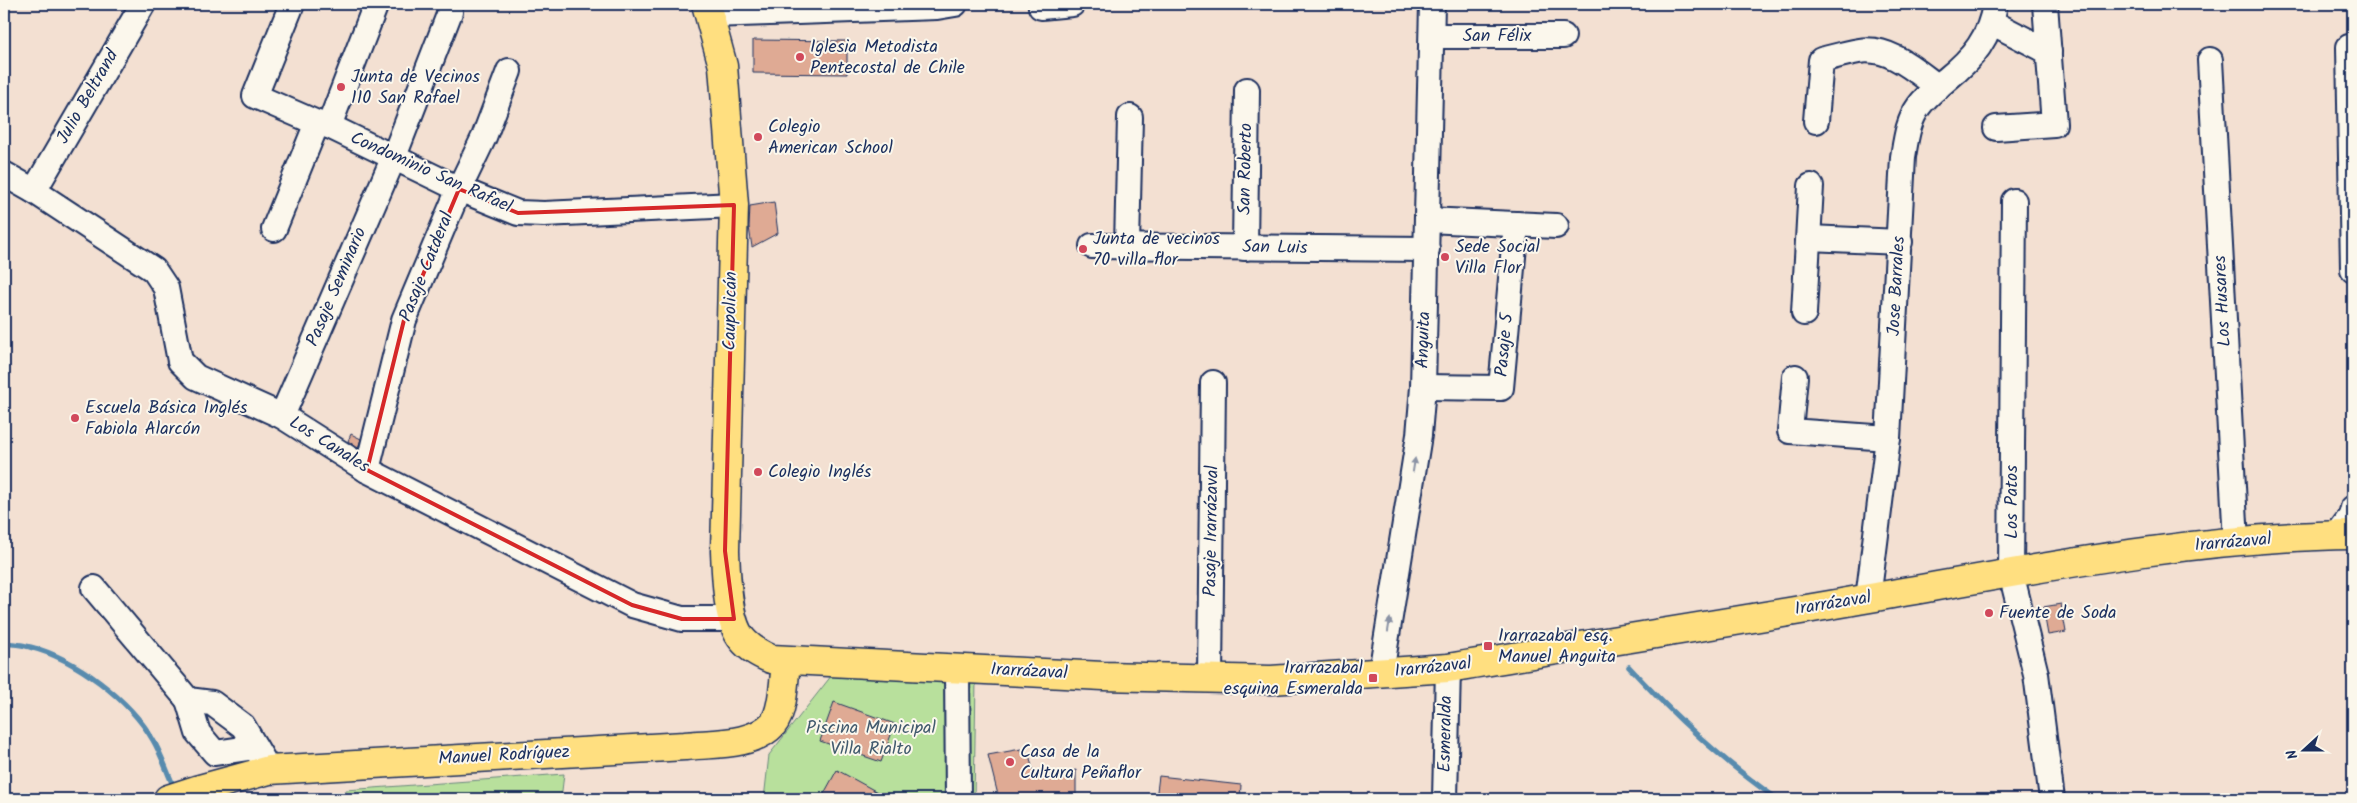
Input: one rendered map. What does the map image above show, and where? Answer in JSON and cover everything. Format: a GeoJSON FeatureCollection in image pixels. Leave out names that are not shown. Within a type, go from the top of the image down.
{"type":"FeatureCollection","features":[{"type":"Feature","properties":{"kind":"main road","name":"Caupolicán"},"geometry":{"type":"LineString","coordinates":[[708,9],[723,66],[734,205],[725,551],[727,584],[734,619]]}},
{"type":"Feature","properties":{"kind":"main road","name":"Irarrázaval"},"geometry":{"type":"LineString","coordinates":[[734,619],[740,638],[754,651],[771,659],[786,661],[1271,680],[1448,668],[1868,599],[2115,554],[2236,542],[2345,535]]}},
{"type":"Feature","properties":{"kind":"main road","name":"Manuel Rodríguez"},"geometry":{"type":"LineString","coordinates":[[168,799],[269,770],[685,746],[756,737],[774,723],[782,700],[786,661]]}},
{"type":"Feature","properties":{"kind":"street","name":"Julio Beltrand"},"geometry":{"type":"LineString","coordinates":[[34,191],[143,4]]}},
{"type":"Feature","properties":{"kind":"street","name":"Condominio San Rafael"},"geometry":{"type":"LineString","coordinates":[[292,4],[255,96],[323,124],[459,190],[518,212],[544,214],[734,205]]}},
{"type":"Feature","properties":{"kind":"street"},"geometry":{"type":"LineString","coordinates":[[274,228],[376,4]]}},
{"type":"Feature","properties":{"kind":"street"},"geometry":{"type":"LineString","coordinates":[[708,9],[937,7],[954,4]]}},
{"type":"Feature","properties":{"kind":"street"},"geometry":{"type":"LineString","coordinates":[[1041,7],[1072,4]]}},
{"type":"Feature","properties":{"kind":"street","name":"Anguita"},"geometry":{"type":"LineString","coordinates":[[1381,673],[1419,435],[1423,377],[1427,249],[1432,4]]}},
{"type":"Feature","properties":{"kind":"street"},"geometry":{"type":"LineString","coordinates":[[1996,128],[2054,124],[2045,4]]}},
{"type":"Feature","properties":{"kind":"street","name":"Pasaje Seminario"},"geometry":{"type":"LineString","coordinates":[[282,416],[393,158],[450,12]]}},
{"type":"Feature","properties":{"kind":"street"},"geometry":{"type":"LineString","coordinates":[[1994,13],[2049,52]]}},
{"type":"Feature","properties":{"kind":"street","name":"Jose Barrales"},"geometry":{"type":"LineString","coordinates":[[1868,599],[1888,438],[1900,242],[1903,157],[1908,129],[1919,105],[1960,69],[1979,48],[1994,13]]}},
{"type":"Feature","properties":{"kind":"street","name":"San Félix"},"geometry":{"type":"LineString","coordinates":[[1432,36],[1562,36]]}},
{"type":"Feature","properties":{"kind":"street"},"geometry":{"type":"LineString","coordinates":[[2349,47],[2353,269]]}},
{"type":"Feature","properties":{"kind":"street"},"geometry":{"type":"LineString","coordinates":[[1816,121],[1821,60],[1860,50],[1883,52],[1903,62],[1938,87]]}},
{"type":"Feature","properties":{"kind":"street","name":"Los Husares"},"geometry":{"type":"LineString","coordinates":[[2210,60],[2236,542]]}},
{"type":"Feature","properties":{"kind":"street","name":"Pasaje Catderal"},"geometry":{"type":"LineString","coordinates":[[367,470],[404,320],[459,190],[484,137],[509,71]]}},
{"type":"Feature","properties":{"kind":"street","name":"San Roberto"},"geometry":{"type":"LineString","coordinates":[[1245,248],[1247,90]]}},
{"type":"Feature","properties":{"kind":"street"},"geometry":{"type":"LineString","coordinates":[[1127,246],[1130,117]]}},
{"type":"Feature","properties":{"kind":"street","name":"Los Canales"},"geometry":{"type":"LineString","coordinates":[[4,174],[34,191],[154,270],[166,288],[180,361],[196,377],[282,416],[367,470],[632,605],[682,619],[734,619]]}},
{"type":"Feature","properties":{"kind":"street"},"geometry":{"type":"LineString","coordinates":[[1804,313],[1812,186]]}},
{"type":"Feature","properties":{"kind":"street","name":"Los Patos"},"geometry":{"type":"LineString","coordinates":[[2014,201],[2011,573],[2036,674],[2052,799]]}},
{"type":"Feature","properties":{"kind":"street"},"geometry":{"type":"LineString","coordinates":[[1427,220],[1556,226]]}},
{"type":"Feature","properties":{"kind":"street","name":"Pasaje 5"},"geometry":{"type":"LineString","coordinates":[[1423,377],[1501,388],[1516,224]]}},
{"type":"Feature","properties":{"kind":"street"},"geometry":{"type":"LineString","coordinates":[[1809,238],[1900,242]]}},
{"type":"Feature","properties":{"kind":"street","name":"San Luis"},"geometry":{"type":"LineString","coordinates":[[1092,246],[1427,249]]}},
{"type":"Feature","properties":{"kind":"street"},"geometry":{"type":"LineString","coordinates":[[1795,377],[1790,431],[1888,438]]}},
{"type":"Feature","properties":{"kind":"street","name":"Pasaje Irarrázaval"},"geometry":{"type":"LineString","coordinates":[[1210,679],[1213,383]]}},
{"type":"Feature","properties":{"kind":"street"},"geometry":{"type":"LineString","coordinates":[[2345,535],[2353,508]]}},
{"type":"Feature","properties":{"kind":"street"},"geometry":{"type":"LineString","coordinates":[[94,588],[188,700],[198,732],[215,753],[254,747]]}},
{"type":"Feature","properties":{"kind":"street","name":"Esmeralda"},"geometry":{"type":"LineString","coordinates":[[1445,799],[1448,668]]}},
{"type":"Feature","properties":{"kind":"street"},"geometry":{"type":"LineString","coordinates":[[957,669],[958,799]]}},
{"type":"Feature","properties":{"kind":"street"},"geometry":{"type":"LineString","coordinates":[[188,700],[212,703],[243,726],[269,770]]}},
{"type":"Feature","properties":{"kind":"highlighted area"},"geometry":{"type":"Polygon","coordinates":[[[459,189],[518,213],[734,205],[725,551],[734,619],[682,619],[632,605],[367,470],[404,320],[459,189]]]}},
{"type":"Feature","properties":{"kind":"green space","name":"Piscina Municipal Villa Rialto"},"geometry":{"type":"Polygon","coordinates":[[[832,675],[976,680],[974,799],[764,799],[769,755],[832,675]]]}},
{"type":"Feature","properties":{"kind":"green space"},"geometry":{"type":"Polygon","coordinates":[[[564,774],[561,799],[345,799],[346,790],[564,774]]]}},
{"type":"Feature","properties":{"kind":"building","name":"Iglesia Metodista Pentecostal de Chile"},"geometry":{"type":"Polygon","coordinates":[[[753,40],[847,41],[847,74],[753,73],[753,40]]]}},
{"type":"Feature","properties":{"kind":"building"},"geometry":{"type":"Polygon","coordinates":[[[774,202],[778,233],[752,247],[749,227],[750,206],[774,202]]]}},
{"type":"Feature","properties":{"kind":"building"},"geometry":{"type":"Polygon","coordinates":[[[351,434],[361,439],[358,448],[348,441],[351,434]]]}},
{"type":"Feature","properties":{"kind":"building"},"geometry":{"type":"Polygon","coordinates":[[[2061,604],[2066,632],[2048,635],[2043,607],[2061,604]]]}},
{"type":"Feature","properties":{"kind":"building"},"geometry":{"type":"Polygon","coordinates":[[[834,702],[895,724],[881,762],[820,741],[834,702]]]}},
{"type":"Feature","properties":{"kind":"building"},"geometry":{"type":"Polygon","coordinates":[[[1021,749],[1023,755],[1029,754],[1035,780],[1076,770],[1076,799],[999,799],[988,755],[1021,749]]]}},
{"type":"Feature","properties":{"kind":"building"},"geometry":{"type":"Polygon","coordinates":[[[837,770],[890,799],[821,799],[837,770]]]}},
{"type":"Feature","properties":{"kind":"building"},"geometry":{"type":"Polygon","coordinates":[[[1159,776],[1241,785],[1240,799],[1156,799],[1159,776]]]}},
{"type":"Feature","properties":{"kind":"waterway"},"geometry":{"type":"LineString","coordinates":[[4,643],[27,646],[65,661],[83,671],[116,696],[143,725],[153,740],[175,789]]}},
{"type":"Feature","properties":{"kind":"waterway"},"geometry":{"type":"LineString","coordinates":[[1629,667],[1699,737],[1777,799]]}},
{"type":"Feature","properties":{"kind":"place","name":"Iglesia Metodista Pentecostal de Chile"},"geometry":{"type":"Point","coordinates":[800,57]}},
{"type":"Feature","properties":{"kind":"place","name":"Junta de Vecinos 110 San Rafael"},"geometry":{"type":"Point","coordinates":[341,87]}},
{"type":"Feature","properties":{"kind":"place","name":"Colegio American School"},"geometry":{"type":"Point","coordinates":[758,137]}},
{"type":"Feature","properties":{"kind":"place","name":"Junta de vecinos 70 villa flor"},"geometry":{"type":"Point","coordinates":[1083,249]}},
{"type":"Feature","properties":{"kind":"place","name":"Sede Social Villa Flor"},"geometry":{"type":"Point","coordinates":[1445,257]}},
{"type":"Feature","properties":{"kind":"place","name":"Escuela Básica Inglés Fabiola Alarcón"},"geometry":{"type":"Point","coordinates":[75,418]}},
{"type":"Feature","properties":{"kind":"place","name":"Colegio Inglés"},"geometry":{"type":"Point","coordinates":[758,472]}},
{"type":"Feature","properties":{"kind":"place","name":"Fuente de Soda"},"geometry":{"type":"Point","coordinates":[1989,613]}},
{"type":"Feature","properties":{"kind":"place","name":"Irarrazabal esq. Manuel Anguita"},"geometry":{"type":"Point","coordinates":[1488,646]}},
{"type":"Feature","properties":{"kind":"place","name":"Irarrazabal esquina Esmeralda"},"geometry":{"type":"Point","coordinates":[1373,678]}},
{"type":"Feature","properties":{"kind":"place","name":"Casa de la Cultura Peñaflor"},"geometry":{"type":"Point","coordinates":[1010,762]}}]}
